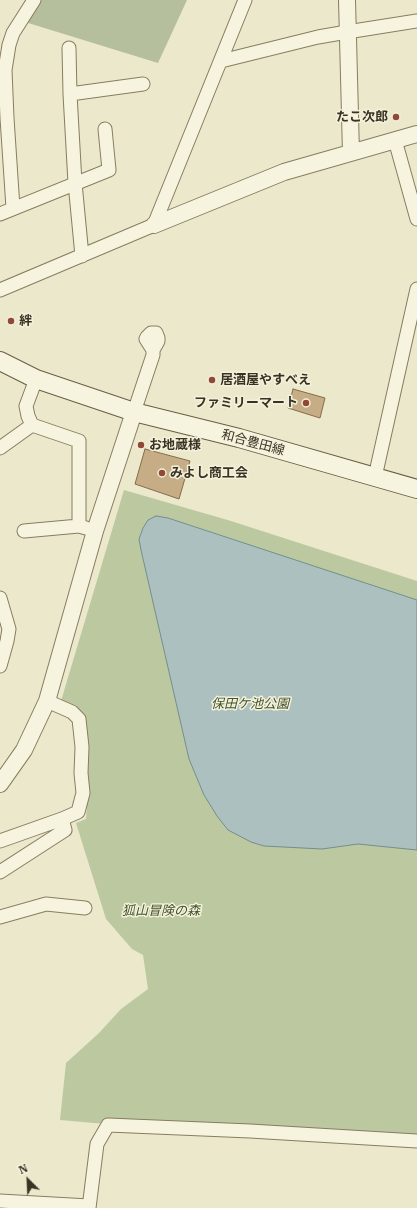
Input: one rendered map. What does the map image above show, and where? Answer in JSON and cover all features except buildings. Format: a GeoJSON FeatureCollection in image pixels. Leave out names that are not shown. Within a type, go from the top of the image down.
{"type":"FeatureCollection","features":[{"type":"Feature","properties":{"kind":"main road","name":"和合豊田線"},"geometry":{"type":"LineString","coordinates":[[0,361],[36,379],[134,412],[239,438],[417,490]]}},
{"type":"Feature","properties":{"kind":"street"},"geometry":{"type":"LineString","coordinates":[[13,208],[3,119],[5,70],[9,44],[13,33],[34,0]]}},
{"type":"Feature","properties":{"kind":"street"},"geometry":{"type":"LineString","coordinates":[[154,226],[245,0]]}},
{"type":"Feature","properties":{"kind":"street"},"geometry":{"type":"LineString","coordinates":[[347,0],[351,153]]}},
{"type":"Feature","properties":{"kind":"street"},"geometry":{"type":"LineString","coordinates":[[221,61],[318,37],[417,21]]}},
{"type":"Feature","properties":{"kind":"street"},"geometry":{"type":"LineString","coordinates":[[69,48],[75,183],[82,256]]}},
{"type":"Feature","properties":{"kind":"street"},"geometry":{"type":"LineString","coordinates":[[70,94],[143,84]]}},
{"type":"Feature","properties":{"kind":"street"},"geometry":{"type":"LineString","coordinates":[[0,214],[109,170],[105,129]]}},
{"type":"Feature","properties":{"kind":"street"},"geometry":{"type":"LineString","coordinates":[[0,290],[284,172],[417,134]]}},
{"type":"Feature","properties":{"kind":"street"},"geometry":{"type":"LineString","coordinates":[[395,140],[417,220]]}},
{"type":"Feature","properties":{"kind":"street"},"geometry":{"type":"LineString","coordinates":[[374,477],[417,289]]}},
{"type":"Feature","properties":{"kind":"street"},"geometry":{"type":"LineString","coordinates":[[0,784],[24,750],[47,701],[95,531],[153,355],[153,350]]}},
{"type":"Feature","properties":{"kind":"street"},"geometry":{"type":"LineString","coordinates":[[36,379],[26,406],[32,425],[79,441],[79,526]]}},
{"type":"Feature","properties":{"kind":"street"},"geometry":{"type":"LineString","coordinates":[[0,448],[32,425]]}},
{"type":"Feature","properties":{"kind":"street"},"geometry":{"type":"LineString","coordinates":[[24,531],[79,526],[95,531]]}},
{"type":"Feature","properties":{"kind":"street"},"geometry":{"type":"LineString","coordinates":[[0,598],[9,629],[0,666]]}},
{"type":"Feature","properties":{"kind":"street"},"geometry":{"type":"LineString","coordinates":[[0,841],[78,812],[83,793],[81,774],[82,747],[79,719],[72,712],[47,701]]}},
{"type":"Feature","properties":{"kind":"street"},"geometry":{"type":"LineString","coordinates":[[0,872],[64,830],[62,819]]}},
{"type":"Feature","properties":{"kind":"street"},"geometry":{"type":"LineString","coordinates":[[0,917],[46,904],[85,908]]}},
{"type":"Feature","properties":{"kind":"street"},"geometry":{"type":"LineString","coordinates":[[0,1201],[89,1207],[97,1144],[108,1125],[250,1131],[417,1141]]}},
{"type":"Feature","properties":{"kind":"green space"},"geometry":{"type":"Polygon","coordinates":[[[39,0],[187,0],[158,63],[25,22],[39,0]]]}},
{"type":"Feature","properties":{"kind":"green space","name":"保田ケ池公園"},"geometry":{"type":"Polygon","coordinates":[[[124,490],[231,521],[417,581],[417,1137],[94,1123],[60,1120],[66,1063],[99,1033],[121,1009],[148,989],[143,955],[132,949],[106,919],[76,823],[86,819],[88,790],[84,719],[61,701],[124,490]]]}},
{"type":"Feature","properties":{"kind":"shaded area"},"geometry":{"type":"Polygon","coordinates":[[[156,516],[168,518],[417,600],[417,850],[358,844],[322,849],[264,846],[251,842],[228,830],[217,816],[204,795],[189,759],[141,550],[139,539],[143,528],[148,520],[156,516]]]}},
{"type":"Feature","properties":{"kind":"place","name":"たこ次郎"},"geometry":{"type":"Point","coordinates":[396,117]}},
{"type":"Feature","properties":{"kind":"place","name":"絆"},"geometry":{"type":"Point","coordinates":[11,321]}},
{"type":"Feature","properties":{"kind":"place","name":"居酒屋やすべえ"},"geometry":{"type":"Point","coordinates":[212,380]}},
{"type":"Feature","properties":{"kind":"place","name":"ファミリーマート"},"geometry":{"type":"Point","coordinates":[306,403]}},
{"type":"Feature","properties":{"kind":"place","name":"お地蔵様"},"geometry":{"type":"Point","coordinates":[141,445]}},
{"type":"Feature","properties":{"kind":"place","name":"みよし商工会"},"geometry":{"type":"Point","coordinates":[162,473]}},
{"type":"Feature","properties":{"kind":"park label","name":"狐山冒険の森"},"geometry":{"type":"Point","coordinates":[161,911]}}]}
